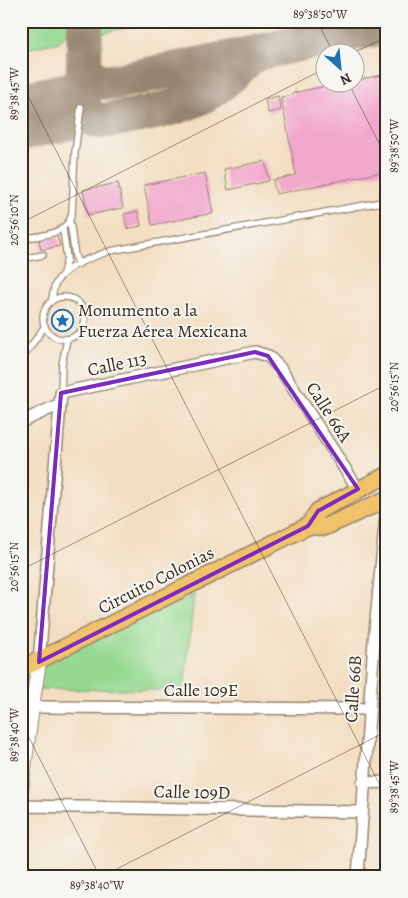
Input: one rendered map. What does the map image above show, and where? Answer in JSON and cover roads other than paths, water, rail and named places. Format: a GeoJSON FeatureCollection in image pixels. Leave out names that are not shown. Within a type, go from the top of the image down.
{"type":"FeatureCollection","features":[{"type":"Feature","properties":{"kind":"main road"},"geometry":{"type":"LineString","coordinates":[[308,526],[318,511],[387,475]]}},
{"type":"Feature","properties":{"kind":"main road"},"geometry":{"type":"LineString","coordinates":[[308,526],[325,527],[387,500]]}},
{"type":"Feature","properties":{"kind":"main road","name":"Circuito Colonias"},"geometry":{"type":"LineString","coordinates":[[21,669],[39,662],[308,526]]}},
{"type":"Feature","properties":{"kind":"street","name":"Calle 113"},"geometry":{"type":"LineString","coordinates":[[21,422],[60,399],[254,352],[268,356]]}},
{"type":"Feature","properties":{"kind":"street","name":"Calle 66A"},"geometry":{"type":"LineString","coordinates":[[268,356],[280,368],[358,489]]}},
{"type":"Feature","properties":{"kind":"street"},"geometry":{"type":"LineString","coordinates":[[21,790],[39,662],[60,399]]}},
{"type":"Feature","properties":{"kind":"street","name":"Calle 66B"},"geometry":{"type":"LineString","coordinates":[[358,877],[374,641],[387,505]]}},
{"type":"Feature","properties":{"kind":"street"},"geometry":{"type":"LineString","coordinates":[[374,641],[387,640]]}},
{"type":"Feature","properties":{"kind":"street","name":"Calle 109E"},"geometry":{"type":"LineString","coordinates":[[32,707],[370,709]]}},
{"type":"Feature","properties":{"kind":"street"},"geometry":{"type":"LineString","coordinates":[[363,783],[387,782]]}},
{"type":"Feature","properties":{"kind":"street","name":"Calle 109D"},"geometry":{"type":"LineString","coordinates":[[21,806],[362,812]]}},
{"type":"Feature","properties":{"kind":"lane"},"geometry":{"type":"LineString","coordinates":[[79,264],[75,256],[70,222],[75,152],[82,107]]}},
{"type":"Feature","properties":{"kind":"lane"},"geometry":{"type":"LineString","coordinates":[[63,273],[110,251],[387,201]]}},
{"type":"Feature","properties":{"kind":"lane"},"geometry":{"type":"LineString","coordinates":[[21,239],[58,231],[70,222]]}},
{"type":"Feature","properties":{"kind":"lane"},"geometry":{"type":"LineString","coordinates":[[51,302],[57,299],[71,298],[82,307],[85,313],[85,320],[79,332],[67,339],[54,336],[45,326],[44,313],[51,302],[56,283],[63,273],[67,259],[63,228]]}},
{"type":"Feature","properties":{"kind":"lane"},"geometry":{"type":"LineString","coordinates":[[21,259],[43,255]]}},
{"type":"Feature","properties":{"kind":"lane"},"geometry":{"type":"LineString","coordinates":[[21,360],[45,326]]}},
{"type":"Feature","properties":{"kind":"lane"},"geometry":{"type":"LineString","coordinates":[[60,399],[62,364],[67,339]]}},
{"type":"Feature","properties":{"kind":"place","name":"Monumento a la Fuerza Aérea Mexicana"},"geometry":{"type":"Point","coordinates":[62,320]}}]}
